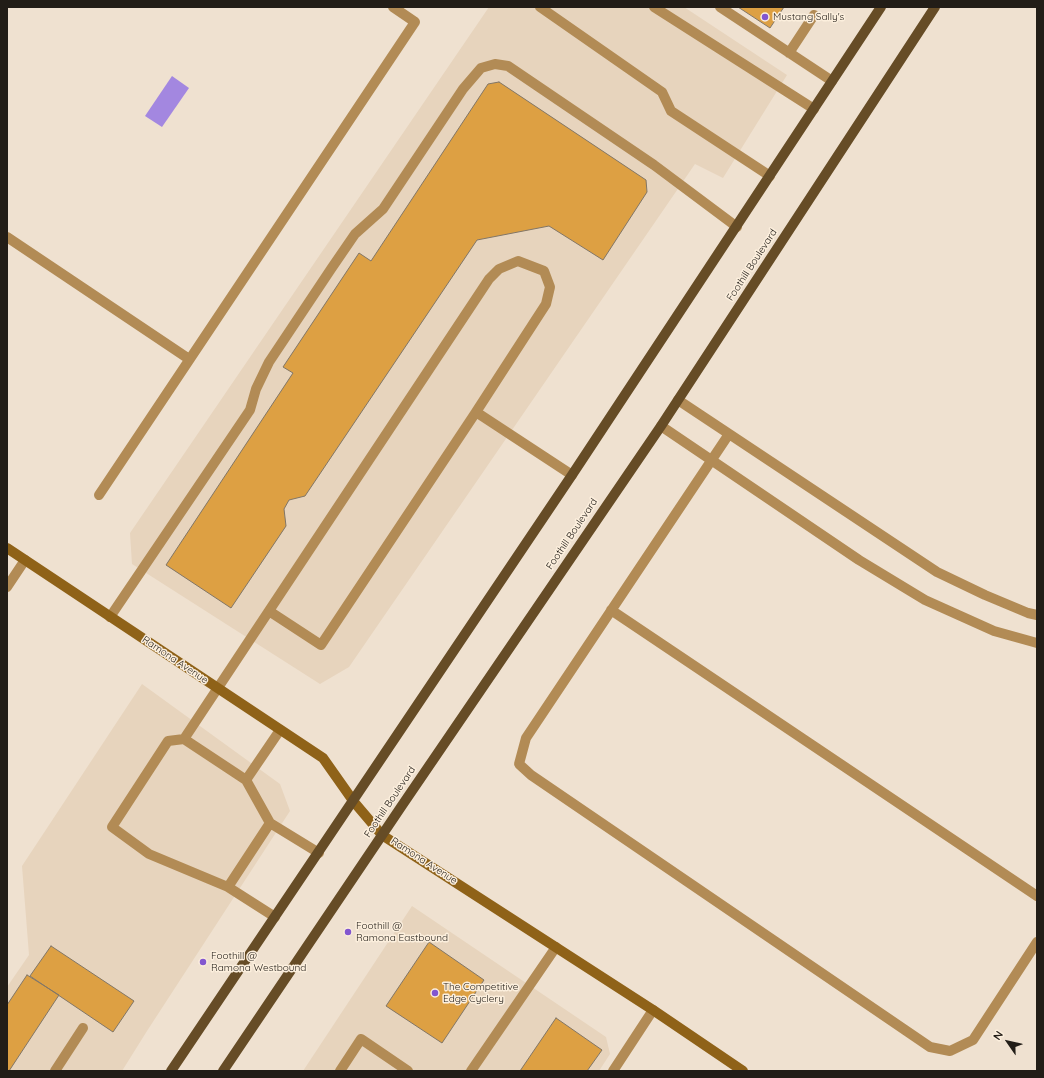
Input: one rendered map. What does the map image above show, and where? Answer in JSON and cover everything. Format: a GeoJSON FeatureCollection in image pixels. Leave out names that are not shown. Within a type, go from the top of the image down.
{"type":"FeatureCollection","features":[{"type":"Feature","properties":{"kind":"main road"},"geometry":{"type":"LineString","coordinates":[[171,1071],[354,802],[737,227],[881,7]]}},
{"type":"Feature","properties":{"kind":"main road","name":"Foothill Boulevard"},"geometry":{"type":"LineString","coordinates":[[223,1071],[382,834],[661,426],[935,7]]}},
{"type":"Feature","properties":{"kind":"street"},"geometry":{"type":"LineString","coordinates":[[99,494],[415,22],[393,7]]}},
{"type":"Feature","properties":{"kind":"street"},"geometry":{"type":"LineString","coordinates":[[540,7],[662,92],[671,111],[770,176]]}},
{"type":"Feature","properties":{"kind":"street"},"geometry":{"type":"LineString","coordinates":[[654,7],[814,109]]}},
{"type":"Feature","properties":{"kind":"street"},"geometry":{"type":"LineString","coordinates":[[720,7],[832,81]]}},
{"type":"Feature","properties":{"kind":"street"},"geometry":{"type":"LineString","coordinates":[[789,53],[814,15]]}},
{"type":"Feature","properties":{"kind":"street"},"geometry":{"type":"LineString","coordinates":[[110,617],[250,410],[256,389],[269,362],[323,281],[355,234],[382,209],[463,89],[481,68],[495,64],[508,66],[654,165],[737,227]]}},
{"type":"Feature","properties":{"kind":"street"},"geometry":{"type":"LineString","coordinates":[[7,237],[189,359]]}},
{"type":"Feature","properties":{"kind":"street"},"geometry":{"type":"LineString","coordinates":[[184,739],[489,279],[499,269],[518,261],[544,271],[550,286],[546,304],[321,645],[269,611]]}},
{"type":"Feature","properties":{"kind":"street"},"geometry":{"type":"LineString","coordinates":[[678,400],[937,572],[985,595],[1037,615]]}},
{"type":"Feature","properties":{"kind":"street"},"geometry":{"type":"LineString","coordinates":[[476,412],[572,475]]}},
{"type":"Feature","properties":{"kind":"street"},"geometry":{"type":"LineString","coordinates":[[661,426],[859,560],[925,600],[994,631],[1037,643]]}},
{"type":"Feature","properties":{"kind":"street"},"geometry":{"type":"LineString","coordinates":[[729,434],[526,738],[519,764],[531,775],[930,1047],[950,1051],[973,1040],[1037,942]]}},
{"type":"Feature","properties":{"kind":"street","name":"Ramona Avenue"},"geometry":{"type":"LineString","coordinates":[[7,548],[323,758],[354,802],[382,834],[653,1010],[742,1071]]}},
{"type":"Feature","properties":{"kind":"street"},"geometry":{"type":"LineString","coordinates":[[7,587],[25,560]]}},
{"type":"Feature","properties":{"kind":"street"},"geometry":{"type":"LineString","coordinates":[[611,610],[1037,896]]}},
{"type":"Feature","properties":{"kind":"street"},"geometry":{"type":"LineString","coordinates":[[246,780],[280,730]]}},
{"type":"Feature","properties":{"kind":"street"},"geometry":{"type":"LineString","coordinates":[[275,917],[228,887],[149,854],[112,827],[168,741],[184,739],[246,780],[270,824],[319,853]]}},
{"type":"Feature","properties":{"kind":"street"},"geometry":{"type":"LineString","coordinates":[[228,887],[270,824]]}},
{"type":"Feature","properties":{"kind":"street"},"geometry":{"type":"LineString","coordinates":[[471,1071],[556,947]]}},
{"type":"Feature","properties":{"kind":"street"},"geometry":{"type":"LineString","coordinates":[[613,1071],[653,1010]]}},
{"type":"Feature","properties":{"kind":"street"},"geometry":{"type":"LineString","coordinates":[[54,1071],[83,1028]]}},
{"type":"Feature","properties":{"kind":"street"},"geometry":{"type":"LineString","coordinates":[[340,1071],[361,1039],[408,1071]]}},
{"type":"Feature","properties":{"kind":"shaded area"},"geometry":{"type":"Polygon","coordinates":[[[489,7],[684,7],[787,75],[723,178],[695,164],[349,667],[320,684],[132,564],[130,533],[489,7]]]}},
{"type":"Feature","properties":{"kind":"shaded area"},"geometry":{"type":"Polygon","coordinates":[[[172,76],[189,88],[162,127],[145,116],[172,76]]]}},
{"type":"Feature","properties":{"kind":"shaded area"},"geometry":{"type":"Polygon","coordinates":[[[142,684],[280,784],[290,811],[122,1071],[7,1071],[7,987],[29,955],[22,866],[142,684]]]}},
{"type":"Feature","properties":{"kind":"shaded area"},"geometry":{"type":"Polygon","coordinates":[[[412,906],[606,1037],[610,1054],[599,1071],[303,1071],[412,906]]]}},
{"type":"Feature","properties":{"kind":"building","name":"Mustang Sally's"},"geometry":{"type":"Polygon","coordinates":[[[738,7],[784,7],[770,28],[738,7]]]}},
{"type":"Feature","properties":{"kind":"building"},"geometry":{"type":"Polygon","coordinates":[[[499,82],[646,180],[647,192],[603,260],[549,226],[477,240],[305,496],[289,500],[284,509],[286,526],[231,608],[166,565],[293,373],[283,367],[359,253],[371,261],[488,84],[499,82]]]}},
{"type":"Feature","properties":{"kind":"building","name":"The Competitive Edge Cyclery"},"geometry":{"type":"Polygon","coordinates":[[[429,942],[484,980],[442,1043],[386,1006],[429,942]]]}},
{"type":"Feature","properties":{"kind":"building"},"geometry":{"type":"Polygon","coordinates":[[[51,946],[134,1001],[113,1032],[30,976],[51,946]]]}},
{"type":"Feature","properties":{"kind":"building"},"geometry":{"type":"Polygon","coordinates":[[[27,975],[59,995],[9,1071],[7,1071],[7,1005],[27,975]]]}},
{"type":"Feature","properties":{"kind":"building"},"geometry":{"type":"Polygon","coordinates":[[[556,1018],[602,1050],[587,1071],[520,1071],[556,1018]]]}},
{"type":"Feature","properties":{"kind":"place","name":"Mustang Sally's"},"geometry":{"type":"Point","coordinates":[765,17]}},
{"type":"Feature","properties":{"kind":"place","name":"Foothill @ Ramona Eastbound"},"geometry":{"type":"Point","coordinates":[348,932]}},
{"type":"Feature","properties":{"kind":"place","name":"Foothill @ Ramona Westbound"},"geometry":{"type":"Point","coordinates":[203,962]}},
{"type":"Feature","properties":{"kind":"place","name":"The Competitive Edge Cyclery"},"geometry":{"type":"Point","coordinates":[435,993]}}]}
